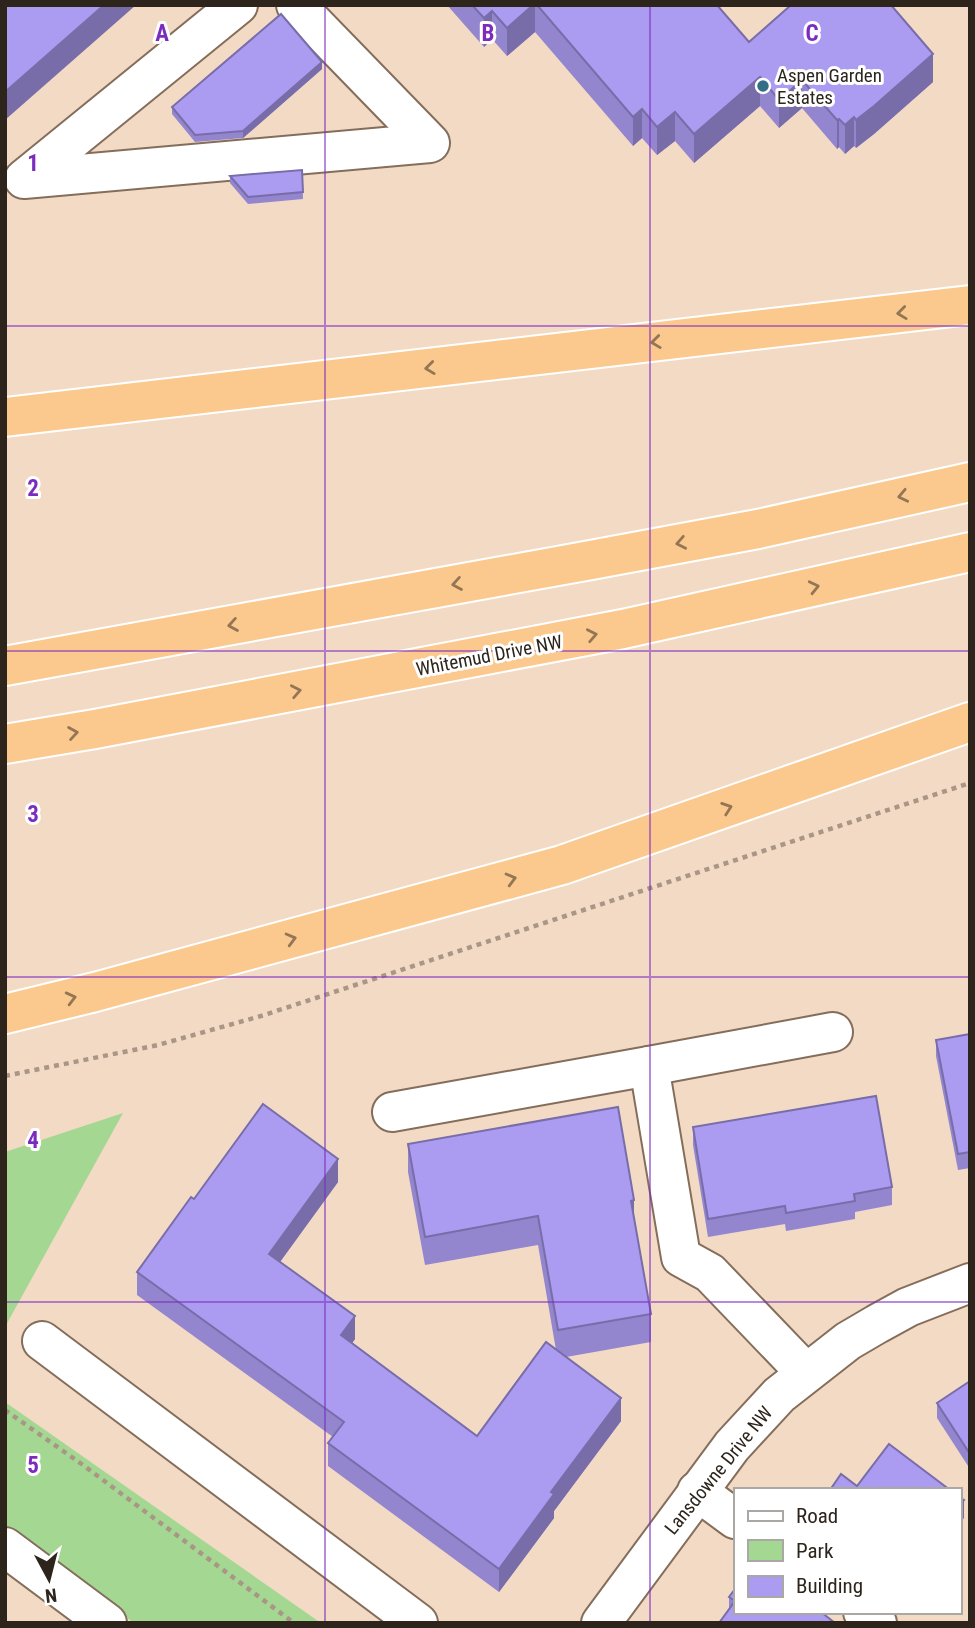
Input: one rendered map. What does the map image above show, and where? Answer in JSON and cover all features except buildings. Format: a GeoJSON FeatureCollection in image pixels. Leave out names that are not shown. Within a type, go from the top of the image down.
{"type":"FeatureCollection","features":[{"type":"Feature","properties":{"kind":"highway"},"geometry":{"type":"LineString","coordinates":[[5,417],[970,305]]}},
{"type":"Feature","properties":{"kind":"highway"},"geometry":{"type":"LineString","coordinates":[[5,391],[270,387]]}},
{"type":"Feature","properties":{"kind":"highway"},"geometry":{"type":"LineString","coordinates":[[5,666],[745,531],[970,482]]}},
{"type":"Feature","properties":{"kind":"highway","name":"Whitemud Drive NW"},"geometry":{"type":"LineString","coordinates":[[5,744],[623,629],[970,552]]}},
{"type":"Feature","properties":{"kind":"highway"},"geometry":{"type":"LineString","coordinates":[[5,1014],[562,865],[970,722]]}},
{"type":"Feature","properties":{"kind":"street"},"geometry":{"type":"LineString","coordinates":[[238,5],[24,179],[430,143],[296,5]]}},
{"type":"Feature","properties":{"kind":"street"},"geometry":{"type":"LineString","coordinates":[[392,1112],[833,1032]]}},
{"type":"Feature","properties":{"kind":"street"},"geometry":{"type":"LineString","coordinates":[[649,1066],[681,1258],[710,1273],[806,1373]]}},
{"type":"Feature","properties":{"kind":"street","name":"Lansdowne Drive NW"},"geometry":{"type":"LineString","coordinates":[[601,1623],[732,1446],[779,1395],[848,1341],[908,1307],[970,1283]]}},
{"type":"Feature","properties":{"kind":"street"},"geometry":{"type":"LineString","coordinates":[[42,1341],[418,1623]]}},
{"type":"Feature","properties":{"kind":"street"},"geometry":{"type":"LineString","coordinates":[[697,1491],[734,1519]]}},
{"type":"Feature","properties":{"kind":"street"},"geometry":{"type":"LineString","coordinates":[[5,1547],[107,1623]]}},
{"type":"Feature","properties":{"kind":"path"},"geometry":{"type":"LineString","coordinates":[[5,1076],[158,1045],[261,1016],[970,783]]}},
{"type":"Feature","properties":{"kind":"path"},"geometry":{"type":"LineString","coordinates":[[5,1410],[294,1623]]}},
{"type":"Feature","properties":{"kind":"green space"},"geometry":{"type":"Polygon","coordinates":[[[123,1113],[5,1327],[5,1152],[123,1113]]]}},
{"type":"Feature","properties":{"kind":"green space"},"geometry":{"type":"Polygon","coordinates":[[[5,1402],[321,1623],[134,1623],[5,1528],[5,1402]]]}},
{"type":"Feature","properties":{"kind":"place","name":"Aspen Garden Estates"},"geometry":{"type":"Point","coordinates":[763,86]}}]}
